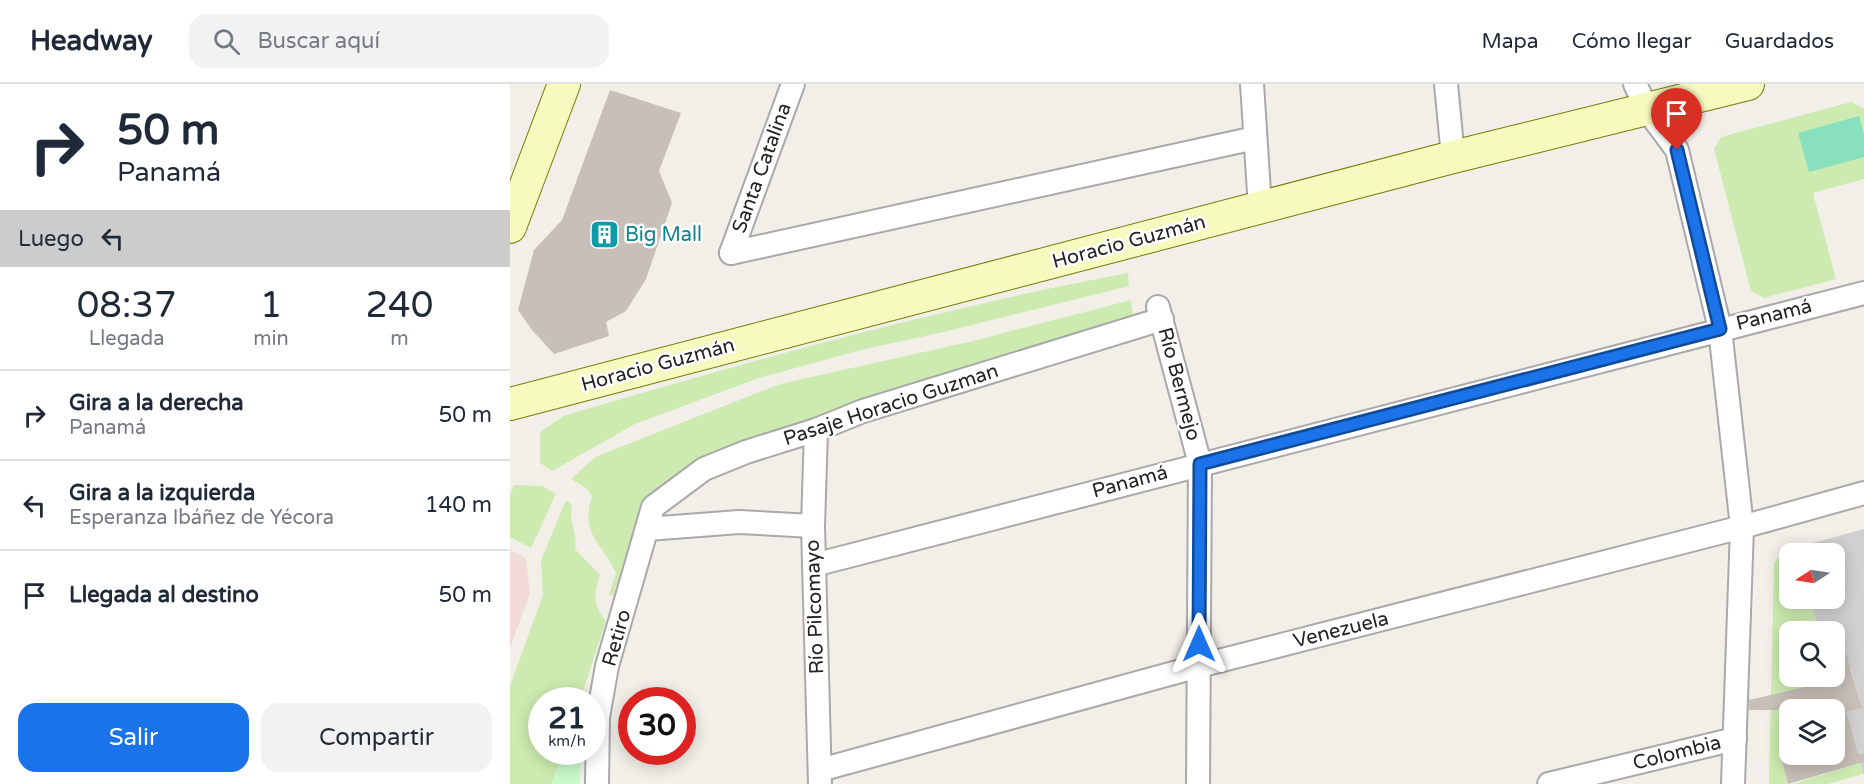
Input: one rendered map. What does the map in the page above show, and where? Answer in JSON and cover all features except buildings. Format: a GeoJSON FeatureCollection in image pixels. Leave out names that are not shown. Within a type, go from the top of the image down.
{"type":"FeatureCollection","features":[{"type":"Feature","properties":{"kind":"main road"},"geometry":{"type":"LineString","coordinates":[[510,227],[564,84]]}},
{"type":"Feature","properties":{"kind":"main road","name":"Horacio Guzmán"},"geometry":{"type":"LineString","coordinates":[[510,404],[1453,157],[1641,97],[1748,84]]}},
{"type":"Feature","properties":{"kind":"street","name":"Santa Catalina"},"geometry":{"type":"LineString","coordinates":[[793,84],[731,253],[1256,138]]}},
{"type":"Feature","properties":{"kind":"street"},"geometry":{"type":"LineString","coordinates":[[1252,84],[1260,208]]}},
{"type":"Feature","properties":{"kind":"street"},"geometry":{"type":"LineString","coordinates":[[1446,84],[1453,157]]}},
{"type":"Feature","properties":{"kind":"street"},"geometry":{"type":"LineString","coordinates":[[1641,97],[1677,150],[1720,329],[1742,527],[1733,784]]}},
{"type":"Feature","properties":{"kind":"street","name":"Panamá"},"geometry":{"type":"LineString","coordinates":[[814,565],[1864,293]]}},
{"type":"Feature","properties":{"kind":"street","name":"Pasaje Horacio Guzman"},"geometry":{"type":"LineString","coordinates":[[647,529],[653,507],[704,469],[863,411],[1160,313]]}},
{"type":"Feature","properties":{"kind":"street","name":"Río Bermejo"},"geometry":{"type":"LineString","coordinates":[[1160,313],[1200,464],[1198,784]]}},
{"type":"Feature","properties":{"kind":"street","name":"Río Pilcomayo"},"geometry":{"type":"LineString","coordinates":[[816,430],[813,526],[820,777]]}},
{"type":"Feature","properties":{"kind":"street","name":"Venezuela"},"geometry":{"type":"LineString","coordinates":[[820,777],[1199,666],[1742,527],[1864,493]]}},
{"type":"Feature","properties":{"kind":"street"},"geometry":{"type":"LineString","coordinates":[[647,529],[739,522],[813,526]]}},
{"type":"Feature","properties":{"kind":"street","name":"Retiro"},"geometry":{"type":"LineString","coordinates":[[597,784],[598,717],[607,666],[647,529]]}},
{"type":"Feature","properties":{"kind":"street","name":"Colombia"},"geometry":{"type":"LineString","coordinates":[[1549,784],[1735,739]]}},
{"type":"Feature","properties":{"kind":"shaded area"},"geometry":{"type":"Polygon","coordinates":[[[1864,529],[1864,774],[1847,712],[1862,708],[1851,668],[1845,670],[1845,621],[1816,621],[1812,609],[1845,609],[1845,543],[1813,543],[1864,529]]]}},
{"type":"Feature","properties":{"kind":"shaded area"},"geometry":{"type":"Polygon","coordinates":[[[510,550],[526,558],[530,593],[510,648],[510,550]]]}},
{"type":"Feature","properties":{"kind":"green space"},"geometry":{"type":"Polygon","coordinates":[[[1851,102],[1864,109],[1864,179],[1813,193],[1836,279],[1764,298],[1751,291],[1714,149],[1721,137],[1851,102]]]}},
{"type":"Feature","properties":{"kind":"green space"},"geometry":{"type":"Polygon","coordinates":[[[1859,116],[1864,134],[1864,157],[1809,172],[1798,133],[1859,116]]]}},
{"type":"Feature","properties":{"kind":"green space"},"geometry":{"type":"Polygon","coordinates":[[[1128,273],[1129,286],[944,332],[865,349],[759,378],[635,424],[552,471],[540,463],[540,432],[563,416],[843,337],[1056,287],[1128,273]]]}},
{"type":"Feature","properties":{"kind":"green space"},"geometry":{"type":"Polygon","coordinates":[[[1131,300],[1133,315],[765,434],[706,457],[648,495],[613,596],[609,594],[616,573],[590,529],[589,509],[592,496],[586,488],[571,479],[595,457],[780,384],[973,341],[1131,300]]]}},
{"type":"Feature","properties":{"kind":"green space"},"geometry":{"type":"Polygon","coordinates":[[[514,485],[542,486],[556,494],[531,548],[510,537],[510,495],[514,485]]]}},
{"type":"Feature","properties":{"kind":"green space"},"geometry":{"type":"Polygon","coordinates":[[[566,500],[572,505],[575,549],[600,575],[596,588],[596,604],[606,621],[584,687],[528,687],[528,765],[558,765],[552,784],[510,784],[510,686],[543,595],[541,560],[566,500]]]}},
{"type":"Feature","properties":{"kind":"green space"},"geometry":{"type":"Polygon","coordinates":[[[1779,557],[1779,609],[1812,609],[1816,621],[1779,621],[1779,687],[1805,687],[1779,693],[1779,765],[1783,765],[1788,784],[1769,784],[1774,563],[1779,557]]]}},
{"type":"Feature","properties":{"kind":"green space"},"geometry":{"type":"Polygon","coordinates":[[[1860,763],[1863,774],[1828,784],[1794,784],[1860,763]]]}},
{"type":"Feature","properties":{"kind":"green space"},"geometry":{"type":"Polygon","coordinates":[[[558,765],[581,765],[580,784],[552,784],[558,765]]]}},
{"type":"Feature","properties":{"kind":"place","name":"Big Mall"},"geometry":{"type":"Point","coordinates":[604,235]}},
{"type":"Feature","properties":{"kind":"route"},"geometry":{"type":"LineString","coordinates":[[1199,644],[1200,464],[1720,329],[1677,150]]}}]}
